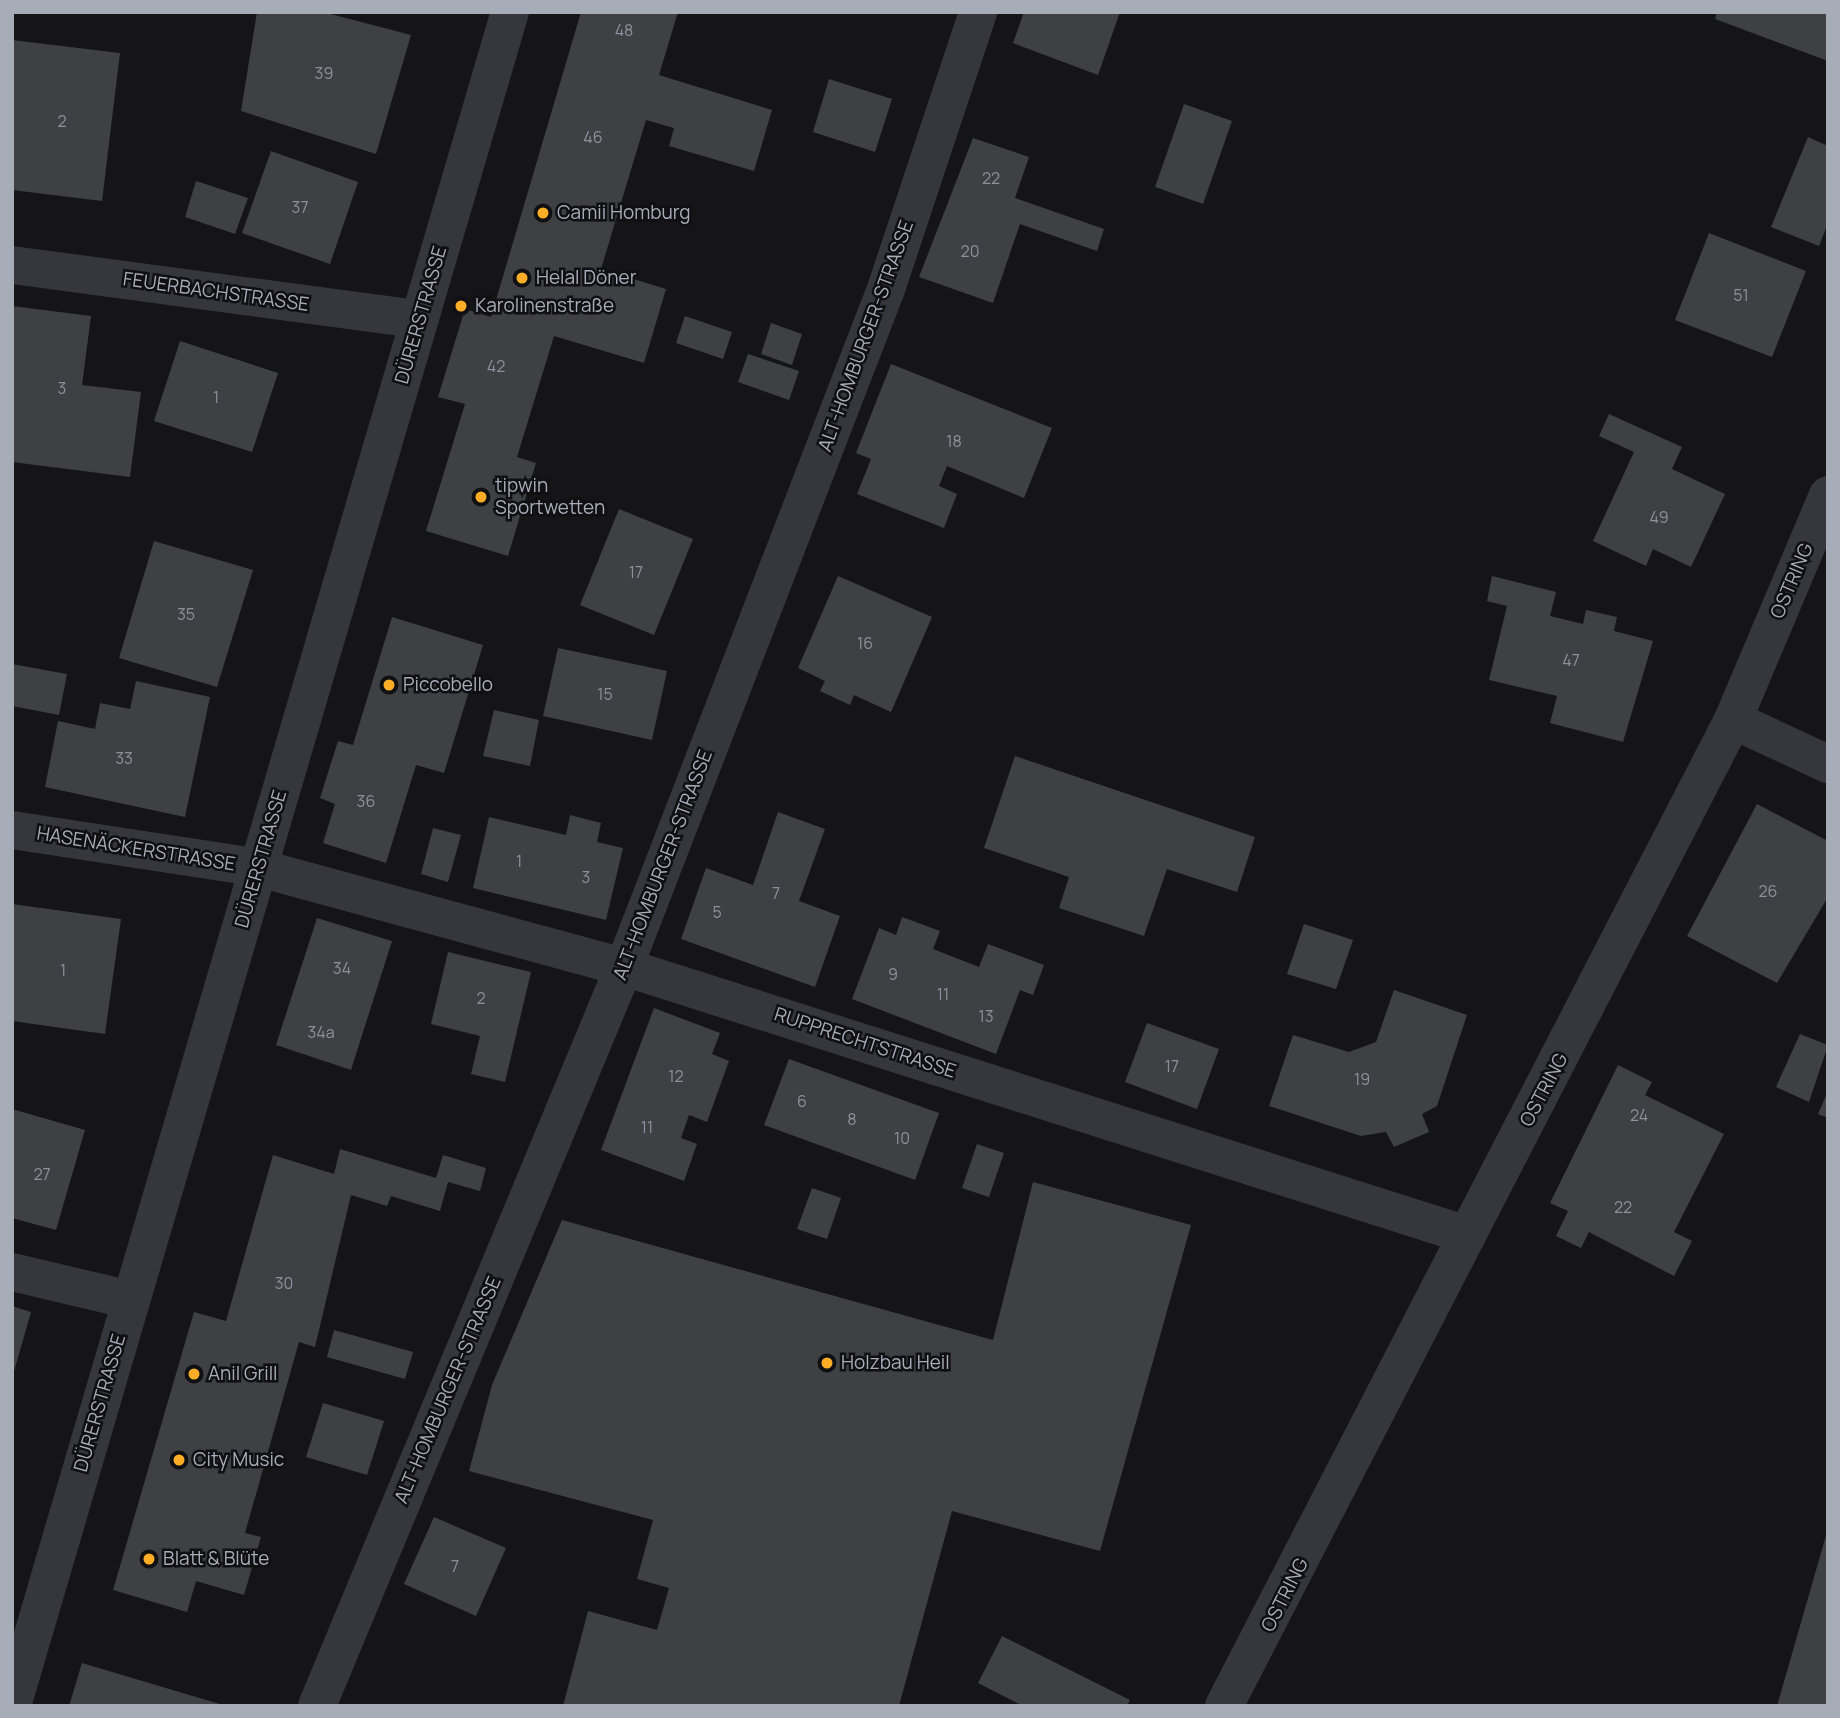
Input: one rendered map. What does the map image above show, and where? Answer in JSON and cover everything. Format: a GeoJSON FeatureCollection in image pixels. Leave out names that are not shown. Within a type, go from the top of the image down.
{"type":"FeatureCollection","features":[{"type":"Feature","properties":{"kind":"street","name":"DÜRERSTRASSE"},"geometry":{"type":"LineString","coordinates":[[12,1706],[510,12]]}},
{"type":"Feature","properties":{"kind":"street","name":"ALT-HOMBURGER-STRASSE"},"geometry":{"type":"LineString","coordinates":[[317,1706],[624,967],[886,289],[978,12]]}},
{"type":"Feature","properties":{"kind":"street","name":"FEUERBACHSTRASSE"},"geometry":{"type":"LineString","coordinates":[[12,265],[419,319]]}},
{"type":"Feature","properties":{"kind":"street","name":"OSTRING"},"geometry":{"type":"LineString","coordinates":[[1234,1696],[1467,1235],[1733,720],[1828,495]]}},
{"type":"Feature","properties":{"kind":"street"},"geometry":{"type":"LineString","coordinates":[[1733,720],[1828,764]]}},
{"type":"Feature","properties":{"kind":"street","name":"HASENÄCKERSTRASSE"},"geometry":{"type":"LineString","coordinates":[[12,830],[259,868]]}},
{"type":"Feature","properties":{"kind":"street","name":"RUPPRECHTSTRASSE"},"geometry":{"type":"LineString","coordinates":[[259,868],[624,967],[1467,1235]]}},
{"type":"Feature","properties":{"kind":"street"},"geometry":{"type":"LineString","coordinates":[[12,1272],[130,1300]]}},
{"type":"Feature","properties":{"kind":"building"},"geometry":{"type":"Polygon","coordinates":[[[257,12],[323,12],[411,35],[376,154],[241,111],[257,12]]]}},
{"type":"Feature","properties":{"kind":"building"},"geometry":{"type":"Polygon","coordinates":[[[581,12],[678,12],[659,75],[772,110],[754,171],[669,146],[674,128],[646,120],[601,269],[666,289],[644,363],[554,336],[517,457],[536,463],[508,556],[426,531],[465,404],[438,397],[465,309],[491,317],[581,12]]]}},
{"type":"Feature","properties":{"kind":"building"},"geometry":{"type":"Polygon","coordinates":[[[1024,12],[1120,12],[1098,75],[1013,43],[1024,12]]]}},
{"type":"Feature","properties":{"kind":"building"},"geometry":{"type":"Polygon","coordinates":[[[1717,12],[1828,12],[1828,61],[1715,19],[1717,12]]]}},
{"type":"Feature","properties":{"kind":"building"},"geometry":{"type":"Polygon","coordinates":[[[12,40],[120,53],[102,201],[12,190],[12,40]]]}},
{"type":"Feature","properties":{"kind":"building"},"geometry":{"type":"Polygon","coordinates":[[[829,79],[892,99],[875,152],[813,132],[829,79]]]}},
{"type":"Feature","properties":{"kind":"building"},"geometry":{"type":"Polygon","coordinates":[[[1184,104],[1232,121],[1203,204],[1155,187],[1184,104]]]}},
{"type":"Feature","properties":{"kind":"building"},"geometry":{"type":"Polygon","coordinates":[[[1808,137],[1828,146],[1828,223],[1819,246],[1771,227],[1808,137]]]}},
{"type":"Feature","properties":{"kind":"building"},"geometry":{"type":"Polygon","coordinates":[[[973,138],[1029,157],[1015,198],[1104,229],[1097,251],[1020,224],[993,303],[919,277],[973,138]]]}},
{"type":"Feature","properties":{"kind":"building"},"geometry":{"type":"Polygon","coordinates":[[[271,151],[358,182],[330,264],[242,233],[271,151]]]}},
{"type":"Feature","properties":{"kind":"building"},"geometry":{"type":"Polygon","coordinates":[[[196,181],[248,198],[235,234],[185,217],[196,181]]]}},
{"type":"Feature","properties":{"kind":"building"},"geometry":{"type":"Polygon","coordinates":[[[1709,233],[1806,271],[1772,357],[1675,320],[1709,233]]]}},
{"type":"Feature","properties":{"kind":"building"},"geometry":{"type":"Polygon","coordinates":[[[12,306],[91,316],[82,385],[141,392],[130,477],[12,462],[12,306]]]}},
{"type":"Feature","properties":{"kind":"building"},"geometry":{"type":"Polygon","coordinates":[[[685,316],[732,332],[723,359],[676,343],[685,316]]]}},
{"type":"Feature","properties":{"kind":"building"},"geometry":{"type":"Polygon","coordinates":[[[771,323],[802,334],[792,365],[761,354],[771,323]]]}},
{"type":"Feature","properties":{"kind":"building"},"geometry":{"type":"Polygon","coordinates":[[[180,341],[278,373],[252,452],[154,421],[180,341]]]}},
{"type":"Feature","properties":{"kind":"building"},"geometry":{"type":"Polygon","coordinates":[[[748,354],[799,371],[789,400],[738,382],[748,354]]]}},
{"type":"Feature","properties":{"kind":"building"},"geometry":{"type":"Polygon","coordinates":[[[891,364],[1052,428],[1024,498],[947,466],[939,486],[957,494],[944,528],[857,494],[871,459],[856,453],[891,364]]]}},
{"type":"Feature","properties":{"kind":"building"},"geometry":{"type":"Polygon","coordinates":[[[1609,414],[1682,447],[1672,469],[1725,494],[1691,567],[1653,549],[1646,566],[1593,541],[1634,452],[1599,436],[1609,414]]]}},
{"type":"Feature","properties":{"kind":"building"},"geometry":{"type":"Polygon","coordinates":[[[619,509],[693,539],[654,635],[580,605],[619,509]]]}},
{"type":"Feature","properties":{"kind":"building"},"geometry":{"type":"Polygon","coordinates":[[[154,541],[253,570],[217,687],[119,658],[154,541]]]}},
{"type":"Feature","properties":{"kind":"building"},"geometry":{"type":"Polygon","coordinates":[[[838,576],[932,617],[891,712],[854,695],[850,705],[820,691],[825,681],[798,668],[838,576]]]}},
{"type":"Feature","properties":{"kind":"building"},"geometry":{"type":"Polygon","coordinates":[[[1492,576],[1556,592],[1550,616],[1583,624],[1586,610],[1617,617],[1614,631],[1653,641],[1623,742],[1550,723],[1557,696],[1489,680],[1507,606],[1487,601],[1492,576]]]}},
{"type":"Feature","properties":{"kind":"building"},"geometry":{"type":"Polygon","coordinates":[[[392,617],[483,645],[444,773],[416,765],[386,863],[323,843],[335,804],[320,798],[338,741],[353,745],[392,617]]]}},
{"type":"Feature","properties":{"kind":"building"},"geometry":{"type":"Polygon","coordinates":[[[558,648],[667,671],[652,740],[543,716],[558,648]]]}},
{"type":"Feature","properties":{"kind":"building"},"geometry":{"type":"Polygon","coordinates":[[[12,664],[67,674],[59,715],[12,706],[12,664]]]}},
{"type":"Feature","properties":{"kind":"building"},"geometry":{"type":"Polygon","coordinates":[[[136,681],[210,697],[185,817],[45,787],[58,721],[95,729],[100,703],[130,709],[136,681]]]}},
{"type":"Feature","properties":{"kind":"building"},"geometry":{"type":"Polygon","coordinates":[[[494,710],[539,720],[530,766],[483,756],[494,710]]]}},
{"type":"Feature","properties":{"kind":"building"},"geometry":{"type":"Polygon","coordinates":[[[1015,756],[1255,837],[1237,892],[1167,869],[1144,936],[1059,908],[1069,877],[984,848],[1015,756]]]}},
{"type":"Feature","properties":{"kind":"building"},"geometry":{"type":"Polygon","coordinates":[[[1757,804],[1828,841],[1828,897],[1777,983],[1687,936],[1757,804]]]}},
{"type":"Feature","properties":{"kind":"building"},"geometry":{"type":"Polygon","coordinates":[[[778,812],[825,829],[799,901],[840,916],[815,987],[681,939],[706,868],[753,885],[778,812]]]}},
{"type":"Feature","properties":{"kind":"building"},"geometry":{"type":"Polygon","coordinates":[[[570,815],[601,823],[597,842],[623,848],[606,920],[473,888],[489,817],[566,835],[570,815]]]}},
{"type":"Feature","properties":{"kind":"building"},"geometry":{"type":"Polygon","coordinates":[[[433,828],[461,835],[448,882],[421,874],[433,828]]]}},
{"type":"Feature","properties":{"kind":"building"},"geometry":{"type":"Polygon","coordinates":[[[12,904],[121,919],[105,1034],[12,1021],[12,904]]]}},
{"type":"Feature","properties":{"kind":"building"},"geometry":{"type":"Polygon","coordinates":[[[902,917],[940,931],[933,949],[979,967],[988,944],[1044,965],[1033,995],[1020,990],[996,1054],[852,999],[879,928],[896,935],[902,917]]]}},
{"type":"Feature","properties":{"kind":"building"},"geometry":{"type":"Polygon","coordinates":[[[317,918],[392,941],[351,1070],[276,1045],[317,918]]]}},
{"type":"Feature","properties":{"kind":"building"},"geometry":{"type":"Polygon","coordinates":[[[1304,924],[1353,940],[1336,989],[1287,974],[1304,924]]]}},
{"type":"Feature","properties":{"kind":"building"},"geometry":{"type":"Polygon","coordinates":[[[448,952],[531,972],[505,1082],[471,1074],[480,1036],[431,1024],[448,952]]]}},
{"type":"Feature","properties":{"kind":"building"},"geometry":{"type":"Polygon","coordinates":[[[1394,990],[1467,1015],[1437,1106],[1422,1114],[1429,1132],[1394,1147],[1386,1132],[1361,1136],[1269,1106],[1293,1035],[1349,1052],[1376,1042],[1394,990]]]}},
{"type":"Feature","properties":{"kind":"building"},"geometry":{"type":"Polygon","coordinates":[[[654,1008],[720,1033],[712,1054],[729,1061],[707,1122],[689,1115],[681,1138],[697,1144],[684,1181],[601,1150],[654,1008]]]}},
{"type":"Feature","properties":{"kind":"building"},"geometry":{"type":"Polygon","coordinates":[[[1147,1023],[1219,1049],[1197,1109],[1125,1082],[1147,1023]]]}},
{"type":"Feature","properties":{"kind":"building"},"geometry":{"type":"Polygon","coordinates":[[[1800,1034],[1828,1045],[1809,1102],[1776,1087],[1800,1034]]]}},
{"type":"Feature","properties":{"kind":"building"},"geometry":{"type":"Polygon","coordinates":[[[789,1059],[939,1113],[915,1180],[764,1125],[789,1059]]]}},
{"type":"Feature","properties":{"kind":"building"},"geometry":{"type":"Polygon","coordinates":[[[1618,1065],[1652,1082],[1645,1095],[1724,1134],[1674,1232],[1692,1241],[1674,1276],[1589,1232],[1581,1248],[1556,1236],[1568,1211],[1550,1203],[1618,1065]]]}},
{"type":"Feature","properties":{"kind":"building"},"geometry":{"type":"Polygon","coordinates":[[[1828,1091],[1828,1118],[1818,1114],[1828,1091]]]}},
{"type":"Feature","properties":{"kind":"building"},"geometry":{"type":"Polygon","coordinates":[[[12,1109],[85,1130],[56,1230],[12,1218],[12,1109]]]}},
{"type":"Feature","properties":{"kind":"building"},"geometry":{"type":"Polygon","coordinates":[[[977,1144],[1004,1153],[989,1197],[962,1188],[977,1144]]]}},
{"type":"Feature","properties":{"kind":"building"},"geometry":{"type":"Polygon","coordinates":[[[340,1149],[436,1178],[443,1155],[486,1168],[480,1191],[448,1182],[440,1211],[391,1196],[387,1206],[351,1195],[315,1347],[299,1342],[245,1533],[261,1537],[244,1595],[196,1581],[187,1612],[113,1590],[194,1312],[226,1321],[273,1155],[334,1174],[340,1149]]]}},
{"type":"Feature","properties":{"kind":"building","name":"Holzbau Heil"},"geometry":{"type":"Polygon","coordinates":[[[1033,1182],[1191,1225],[1100,1551],[952,1511],[899,1706],[563,1706],[588,1611],[657,1630],[669,1588],[637,1579],[653,1520],[469,1471],[492,1385],[562,1220],[993,1340],[1033,1182]]]}},
{"type":"Feature","properties":{"kind":"building"},"geometry":{"type":"Polygon","coordinates":[[[812,1188],[841,1198],[827,1239],[797,1229],[812,1188]]]}},
{"type":"Feature","properties":{"kind":"building"},"geometry":{"type":"Polygon","coordinates":[[[12,1306],[31,1312],[13,1375],[12,1374],[12,1306]]]}},
{"type":"Feature","properties":{"kind":"building"},"geometry":{"type":"Polygon","coordinates":[[[334,1330],[413,1352],[405,1379],[327,1357],[334,1330]]]}},
{"type":"Feature","properties":{"kind":"building"},"geometry":{"type":"Polygon","coordinates":[[[323,1403],[384,1421],[367,1475],[306,1457],[323,1403]]]}},
{"type":"Feature","properties":{"kind":"building"},"geometry":{"type":"Polygon","coordinates":[[[434,1517],[506,1548],[476,1616],[404,1584],[434,1517]]]}},
{"type":"Feature","properties":{"kind":"building"},"geometry":{"type":"Polygon","coordinates":[[[1827,1532],[1828,1706],[1777,1706],[1827,1532]]]}},
{"type":"Feature","properties":{"kind":"building"},"geometry":{"type":"Polygon","coordinates":[[[1002,1636],[1130,1700],[1127,1706],[1023,1706],[978,1683],[1002,1636]]]}},
{"type":"Feature","properties":{"kind":"building"},"geometry":{"type":"Polygon","coordinates":[[[82,1663],[223,1705],[223,1706],[69,1706],[82,1663]]]}},
{"type":"Feature","properties":{"kind":"place","name":"Camii Homburg"},"geometry":{"type":"Point","coordinates":[543,213]}},
{"type":"Feature","properties":{"kind":"place","name":"Helal Döner"},"geometry":{"type":"Point","coordinates":[522,278]}},
{"type":"Feature","properties":{"kind":"place","name":"Karolinenstraße"},"geometry":{"type":"Point","coordinates":[461,306]}},
{"type":"Feature","properties":{"kind":"place","name":"tipwin Sportwetten"},"geometry":{"type":"Point","coordinates":[481,497]}},
{"type":"Feature","properties":{"kind":"place","name":"Piccobello"},"geometry":{"type":"Point","coordinates":[389,685]}},
{"type":"Feature","properties":{"kind":"place","name":"Holzbau Heil"},"geometry":{"type":"Point","coordinates":[827,1363]}},
{"type":"Feature","properties":{"kind":"place","name":"Anil Grill"},"geometry":{"type":"Point","coordinates":[194,1374]}},
{"type":"Feature","properties":{"kind":"place","name":"City Music"},"geometry":{"type":"Point","coordinates":[179,1460]}},
{"type":"Feature","properties":{"kind":"place","name":"Blatt & Blüte"},"geometry":{"type":"Point","coordinates":[149,1559]}}]}
